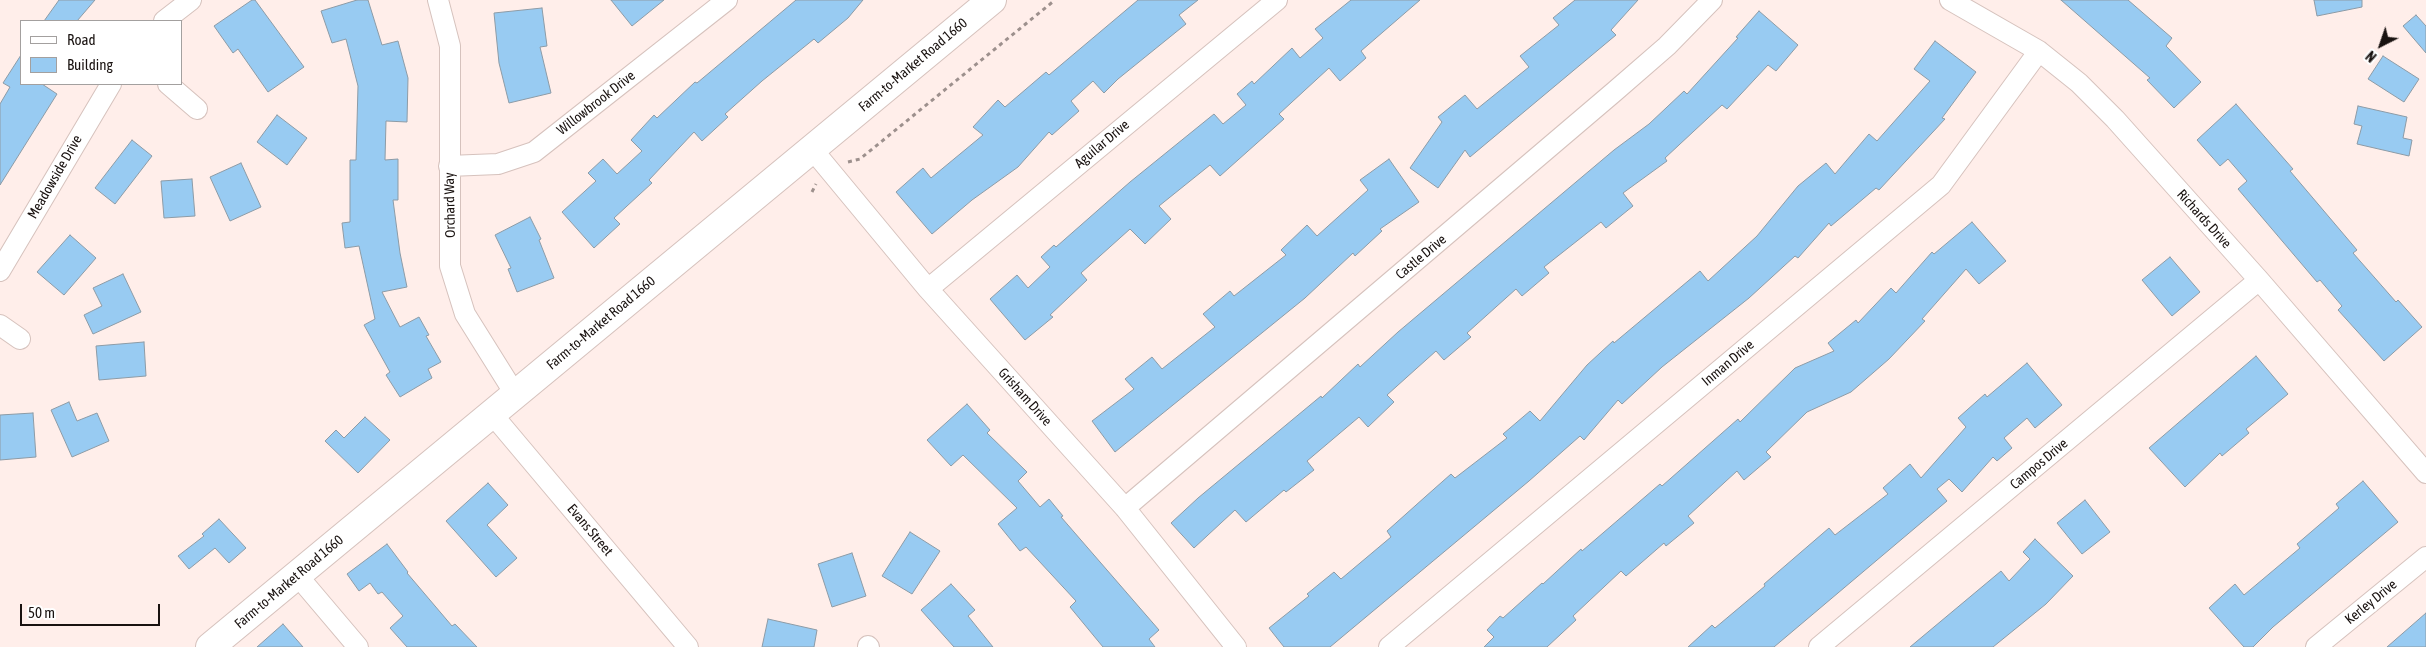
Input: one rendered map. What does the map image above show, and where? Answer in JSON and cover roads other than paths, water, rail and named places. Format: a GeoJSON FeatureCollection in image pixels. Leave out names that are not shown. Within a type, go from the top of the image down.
{"type":"FeatureCollection","features":[{"type":"Feature","properties":{"kind":"main road","name":"Farm-to-Market Road 1660"},"geometry":{"type":"LineString","coordinates":[[210,647],[992,0]]}},
{"type":"Feature","properties":{"kind":"street"},"geometry":{"type":"LineString","coordinates":[[165,20],[191,0]]}},
{"type":"Feature","properties":{"kind":"street","name":"Orchard Way"},"geometry":{"type":"LineString","coordinates":[[438,0],[450,46],[452,116],[449,166],[450,266],[465,314],[515,394]]}},
{"type":"Feature","properties":{"kind":"street","name":"Willowbrook Drive"},"geometry":{"type":"LineString","coordinates":[[449,166],[498,164],[534,152],[728,0]]}},
{"type":"Feature","properties":{"kind":"street","name":"Aguilar Drive"},"geometry":{"type":"LineString","coordinates":[[928,289],[1277,0]]}},
{"type":"Feature","properties":{"kind":"street","name":"Castle Drive"},"geometry":{"type":"LineString","coordinates":[[1125,508],[1614,92],[1667,46],[1712,0]]}},
{"type":"Feature","properties":{"kind":"street","name":"Richards Drive"},"geometry":{"type":"LineString","coordinates":[[1950,0],[2039,51],[2079,83],[2115,119],[2259,280],[2426,473]]}},
{"type":"Feature","properties":{"kind":"street","name":"Inman Drive"},"geometry":{"type":"LineString","coordinates":[[1389,647],[1941,185],[2039,51]]}},
{"type":"Feature","properties":{"kind":"street","name":"Meadowside Drive"},"geometry":{"type":"LineString","coordinates":[[0,272],[110,85]]}},
{"type":"Feature","properties":{"kind":"street"},"geometry":{"type":"LineString","coordinates":[[169,85],[198,109]]}},
{"type":"Feature","properties":{"kind":"street","name":"Grisham Drive"},"geometry":{"type":"LineString","coordinates":[[812,149],[928,289],[1125,508],[1236,647]]}},
{"type":"Feature","properties":{"kind":"street","name":"Campos Drive"},"geometry":{"type":"LineString","coordinates":[[1819,647],[2259,280]]}},
{"type":"Feature","properties":{"kind":"street"},"geometry":{"type":"LineString","coordinates":[[0,324],[20,339]]}},
{"type":"Feature","properties":{"kind":"street","name":"Evans Street"},"geometry":{"type":"LineString","coordinates":[[492,414],[688,647]]}},
{"type":"Feature","properties":{"kind":"street","name":"Kerley Drive"},"geometry":{"type":"LineString","coordinates":[[2316,647],[2426,557]]}},
{"type":"Feature","properties":{"kind":"street"},"geometry":{"type":"LineString","coordinates":[[297,575],[358,647]]}}]}
